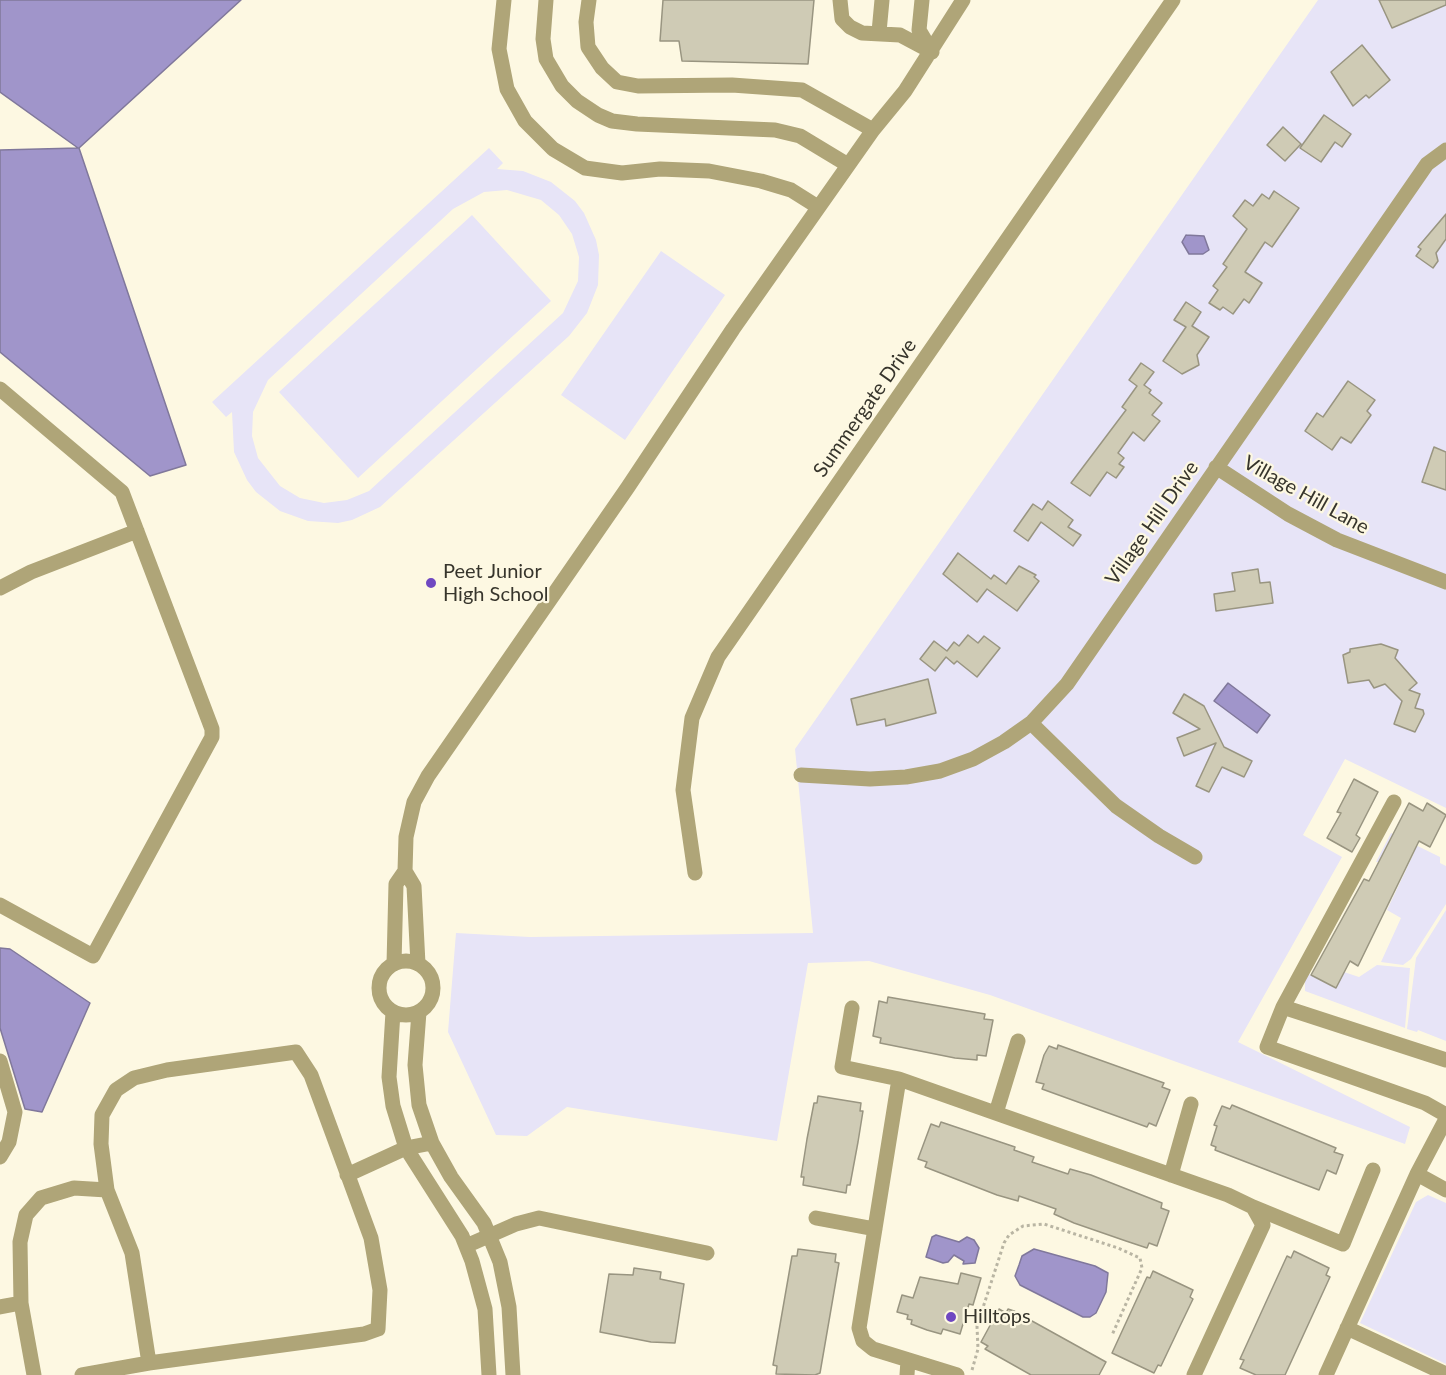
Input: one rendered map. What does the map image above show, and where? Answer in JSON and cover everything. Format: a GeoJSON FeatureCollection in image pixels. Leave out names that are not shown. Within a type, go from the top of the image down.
{"type":"FeatureCollection","features":[{"type":"Feature","properties":{"kind":"street"},"geometry":{"type":"LineString","coordinates":[[504,0],[499,48],[507,89],[525,121],[553,149],[585,168],[613,172],[660,169],[709,171],[761,181],[791,190],[818,207]]}},
{"type":"Feature","properties":{"kind":"street"},"geometry":{"type":"LineString","coordinates":[[546,0],[543,39],[546,59],[562,86],[598,115],[612,121],[638,124],[775,129],[800,136],[848,165]]}},
{"type":"Feature","properties":{"kind":"street"},"geometry":{"type":"LineString","coordinates":[[589,0],[586,22],[588,47],[602,68],[617,82],[638,86],[732,85],[802,90],[873,129]]}},
{"type":"Feature","properties":{"kind":"street"},"geometry":{"type":"LineString","coordinates":[[840,0],[842,19],[850,27],[862,33],[879,32],[900,35],[932,52]]}},
{"type":"Feature","properties":{"kind":"street"},"geometry":{"type":"LineString","coordinates":[[879,32],[882,0]]}},
{"type":"Feature","properties":{"kind":"street"},"geometry":{"type":"LineString","coordinates":[[922,0],[919,30],[932,52]]}},
{"type":"Feature","properties":{"kind":"street"},"geometry":{"type":"LineString","coordinates":[[418,964],[414,886],[405,871],[406,837],[414,802],[428,776],[818,207],[873,129],[905,91],[932,52],[963,0]]}},
{"type":"Feature","properties":{"kind":"street","name":"Summergate Drive"},"geometry":{"type":"LineString","coordinates":[[695,873],[683,790],[692,718],[718,657],[1173,0]]}},
{"type":"Feature","properties":{"kind":"street","name":"Village Hill Drive"},"geometry":{"type":"LineString","coordinates":[[801,775],[870,779],[906,777],[940,771],[973,759],[1004,742],[1031,723],[1067,684],[1427,164],[1446,150]]}},
{"type":"Feature","properties":{"kind":"street"},"geometry":{"type":"LineString","coordinates":[[0,389],[113,482],[122,492],[212,729],[212,737],[93,956],[0,904]]}},
{"type":"Feature","properties":{"kind":"street","name":"Village Hill Lane"},"geometry":{"type":"LineString","coordinates":[[1216,467],[1288,514],[1337,540],[1446,582]]}},
{"type":"Feature","properties":{"kind":"street"},"geometry":{"type":"LineString","coordinates":[[0,588],[31,572],[137,531]]}},
{"type":"Feature","properties":{"kind":"street"},"geometry":{"type":"LineString","coordinates":[[1031,723],[1116,806],[1159,837],[1195,857]]}},
{"type":"Feature","properties":{"kind":"street"},"geometry":{"type":"LineString","coordinates":[[1326,1375],[1417,1174],[1446,1117],[1425,1102],[1268,1047],[1283,1007],[1394,802]]}},
{"type":"Feature","properties":{"kind":"street"},"geometry":{"type":"LineString","coordinates":[[394,964],[396,884],[405,871]]}},
{"type":"Feature","properties":{"kind":"street"},"geometry":{"type":"LineString","coordinates":[[410,962],[418,964],[430,978],[432,988],[426,1006],[419,1012],[401,1015],[393,1012],[384,1004],[379,994],[379,982],[385,971],[394,964],[410,962]]}},
{"type":"Feature","properties":{"kind":"street"},"geometry":{"type":"LineString","coordinates":[[1283,1007],[1446,1060]]}},
{"type":"Feature","properties":{"kind":"street"},"geometry":{"type":"LineString","coordinates":[[852,1008],[842,1067],[899,1079],[996,1113],[1171,1175],[1343,1244],[1372,1170]]}},
{"type":"Feature","properties":{"kind":"street"},"geometry":{"type":"LineString","coordinates":[[393,1012],[389,1077],[393,1106],[406,1148],[466,1246],[484,1309],[489,1375]]}},
{"type":"Feature","properties":{"kind":"street"},"geometry":{"type":"LineString","coordinates":[[419,1012],[415,1065],[419,1105],[432,1143],[451,1177],[484,1223],[500,1262],[509,1307],[513,1375]]}},
{"type":"Feature","properties":{"kind":"street"},"geometry":{"type":"LineString","coordinates":[[996,1113],[1018,1041]]}},
{"type":"Feature","properties":{"kind":"street"},"geometry":{"type":"LineString","coordinates":[[82,1375],[149,1363],[364,1334],[378,1329],[380,1290],[371,1238],[311,1075],[296,1052],[167,1070],[134,1078],[116,1090],[102,1115],[101,1144],[107,1190],[132,1253],[149,1363]]}},
{"type":"Feature","properties":{"kind":"street"},"geometry":{"type":"LineString","coordinates":[[0,1061],[15,1112],[11,1136],[0,1157]]}},
{"type":"Feature","properties":{"kind":"street"},"geometry":{"type":"LineString","coordinates":[[899,1079],[859,1328],[863,1341],[873,1349],[908,1367],[957,1375]]}},
{"type":"Feature","properties":{"kind":"street"},"geometry":{"type":"LineString","coordinates":[[1171,1175],[1191,1104]]}},
{"type":"Feature","properties":{"kind":"street"},"geometry":{"type":"LineString","coordinates":[[347,1175],[406,1148],[432,1143]]}},
{"type":"Feature","properties":{"kind":"street"},"geometry":{"type":"LineString","coordinates":[[1417,1174],[1446,1190]]}},
{"type":"Feature","properties":{"kind":"street"},"geometry":{"type":"LineString","coordinates":[[34,1375],[21,1303],[20,1242],[26,1215],[41,1198],[74,1188],[107,1190]]}},
{"type":"Feature","properties":{"kind":"street"},"geometry":{"type":"LineString","coordinates":[[1194,1375],[1263,1225],[1253,1207]]}},
{"type":"Feature","properties":{"kind":"street"},"geometry":{"type":"LineString","coordinates":[[466,1246],[516,1224],[539,1218],[706,1253]]}},
{"type":"Feature","properties":{"kind":"street"},"geometry":{"type":"LineString","coordinates":[[816,1218],[875,1229]]}},
{"type":"Feature","properties":{"kind":"street"},"geometry":{"type":"LineString","coordinates":[[0,1307],[21,1303]]}},
{"type":"Feature","properties":{"kind":"street"},"geometry":{"type":"LineString","coordinates":[[1347,1328],[1446,1374]]}},
{"type":"Feature","properties":{"kind":"path"},"geometry":{"type":"LineString","coordinates":[[971,1375],[978,1349],[977,1326],[1004,1243],[1009,1235],[1023,1226],[1044,1224],[1118,1248],[1140,1258],[1142,1268],[1112,1335]]}},
{"type":"Feature","properties":{"kind":"shaded area"},"geometry":{"type":"Polygon","coordinates":[[[0,0],[241,0],[79,148],[186,465],[150,476],[0,352],[0,150],[78,148],[0,92],[0,0]]]}},
{"type":"Feature","properties":{"kind":"shaded area"},"geometry":{"type":"Polygon","coordinates":[[[1318,0],[1446,0],[1446,808],[1345,759],[1303,835],[1342,857],[1238,1042],[1410,1127],[1405,1144],[990,995],[869,961],[808,963],[777,1141],[567,1107],[527,1136],[496,1135],[448,1032],[456,933],[530,937],[813,933],[795,749],[1318,0]]]}},
{"type":"Feature","properties":{"kind":"shaded area"},"geometry":{"type":"Polygon","coordinates":[[[489,148],[503,163],[497,169],[523,171],[551,182],[575,201],[584,213],[596,240],[599,255],[598,285],[587,313],[569,336],[380,507],[352,520],[338,523],[308,521],[280,511],[256,492],[247,480],[234,452],[232,412],[226,417],[212,402],[489,148]],[[507,190],[484,192],[453,209],[268,380],[253,412],[252,436],[258,458],[280,486],[300,498],[324,503],[347,500],[369,491],[563,313],[578,281],[579,257],[572,234],[559,215],[541,200],[507,190]]]}},
{"type":"Feature","properties":{"kind":"shaded area"},"geometry":{"type":"Polygon","coordinates":[[[472,215],[551,301],[358,478],[279,392],[472,215]]]}},
{"type":"Feature","properties":{"kind":"shaded area"},"geometry":{"type":"Polygon","coordinates":[[[1186,235],[1204,236],[1209,250],[1203,254],[1189,254],[1182,242],[1186,235]]]}},
{"type":"Feature","properties":{"kind":"shaded area"},"geometry":{"type":"Polygon","coordinates":[[[661,251],[725,295],[625,440],[561,395],[661,251]]]}},
{"type":"Feature","properties":{"kind":"shaded area"},"geometry":{"type":"Polygon","coordinates":[[[1228,683],[1270,715],[1257,733],[1214,701],[1228,683]]]}},
{"type":"Feature","properties":{"kind":"shaded area"},"geometry":{"type":"Polygon","coordinates":[[[1391,833],[1440,857],[1440,863],[1446,866],[1446,904],[1411,959],[1403,965],[1381,962],[1401,918],[1387,910],[1414,853],[1390,840],[1379,862],[1376,862],[1391,833]]]}},
{"type":"Feature","properties":{"kind":"shaded area"},"geometry":{"type":"Polygon","coordinates":[[[1446,910],[1446,1041],[1418,1030],[1417,1032],[1407,1029],[1416,958],[1446,910]]]}},
{"type":"Feature","properties":{"kind":"shaded area"},"geometry":{"type":"Polygon","coordinates":[[[0,948],[10,949],[90,1003],[42,1112],[25,1109],[0,1028],[0,948]]]}},
{"type":"Feature","properties":{"kind":"shaded area"},"geometry":{"type":"Polygon","coordinates":[[[1377,965],[1410,968],[1405,1028],[1305,991],[1305,972],[1335,988],[1344,972],[1359,977],[1377,965]]]}},
{"type":"Feature","properties":{"kind":"shaded area"},"geometry":{"type":"Polygon","coordinates":[[[1428,1195],[1446,1203],[1446,1364],[1360,1323],[1416,1202],[1428,1195]]]}},
{"type":"Feature","properties":{"kind":"shaded area"},"geometry":{"type":"Polygon","coordinates":[[[936,1235],[959,1242],[967,1237],[974,1240],[979,1248],[975,1263],[963,1264],[964,1261],[954,1255],[948,1262],[943,1263],[926,1257],[932,1237],[936,1235]]]}},
{"type":"Feature","properties":{"kind":"shaded area"},"geometry":{"type":"Polygon","coordinates":[[[1034,1249],[1095,1266],[1108,1273],[1106,1292],[1096,1313],[1090,1317],[1083,1317],[1020,1285],[1015,1276],[1022,1256],[1034,1249]]]}},
{"type":"Feature","properties":{"kind":"building"},"geometry":{"type":"Polygon","coordinates":[[[663,0],[814,0],[808,64],[682,61],[679,41],[660,41],[663,0]]]}},
{"type":"Feature","properties":{"kind":"building"},"geometry":{"type":"Polygon","coordinates":[[[1379,0],[1446,0],[1446,5],[1392,28],[1379,0]]]}},
{"type":"Feature","properties":{"kind":"building"},"geometry":{"type":"Polygon","coordinates":[[[1362,45],[1390,80],[1369,98],[1366,95],[1353,106],[1331,72],[1362,45]]]}},
{"type":"Feature","properties":{"kind":"building"},"geometry":{"type":"Polygon","coordinates":[[[1324,115],[1351,134],[1342,147],[1335,142],[1321,162],[1300,148],[1324,115]]]}},
{"type":"Feature","properties":{"kind":"building"},"geometry":{"type":"Polygon","coordinates":[[[1283,127],[1301,144],[1285,161],[1267,145],[1283,127]]]}},
{"type":"Feature","properties":{"kind":"building"},"geometry":{"type":"Polygon","coordinates":[[[1274,191],[1299,208],[1272,247],[1265,242],[1245,272],[1262,283],[1249,303],[1244,299],[1233,314],[1223,307],[1220,310],[1209,303],[1218,290],[1213,286],[1227,267],[1223,264],[1247,229],[1233,216],[1245,200],[1253,206],[1262,194],[1269,199],[1274,191]]]}},
{"type":"Feature","properties":{"kind":"building"},"geometry":{"type":"Polygon","coordinates":[[[1446,214],[1446,239],[1436,253],[1438,261],[1433,268],[1416,256],[1421,249],[1418,247],[1446,214]]]}},
{"type":"Feature","properties":{"kind":"building"},"geometry":{"type":"Polygon","coordinates":[[[1186,302],[1201,312],[1192,326],[1209,337],[1197,355],[1199,365],[1182,374],[1163,361],[1186,327],[1174,320],[1186,302]]]}},
{"type":"Feature","properties":{"kind":"building"},"geometry":{"type":"Polygon","coordinates":[[[1141,363],[1154,372],[1144,385],[1151,390],[1149,393],[1162,403],[1152,415],[1160,421],[1144,441],[1133,432],[1118,453],[1124,458],[1119,464],[1124,467],[1116,478],[1107,472],[1090,496],[1071,483],[1126,410],[1122,407],[1137,386],[1129,380],[1141,363]]]}},
{"type":"Feature","properties":{"kind":"building"},"geometry":{"type":"Polygon","coordinates":[[[1348,381],[1375,400],[1367,411],[1371,415],[1351,443],[1341,437],[1332,450],[1305,431],[1317,413],[1323,417],[1348,381]]]}},
{"type":"Feature","properties":{"kind":"building"},"geometry":{"type":"Polygon","coordinates":[[[1434,447],[1446,452],[1446,490],[1422,482],[1434,447]]]}},
{"type":"Feature","properties":{"kind":"building"},"geometry":{"type":"Polygon","coordinates":[[[1048,501],[1073,520],[1068,527],[1081,535],[1073,546],[1041,522],[1028,541],[1014,531],[1033,504],[1042,510],[1048,501]]]}},
{"type":"Feature","properties":{"kind":"building"},"geometry":{"type":"Polygon","coordinates":[[[958,553],[991,579],[994,575],[1006,584],[1019,566],[1036,575],[1034,577],[1039,581],[1017,611],[987,589],[977,602],[943,574],[958,553]]]}},
{"type":"Feature","properties":{"kind":"building"},"geometry":{"type":"Polygon","coordinates":[[[1258,569],[1260,583],[1270,582],[1273,603],[1216,611],[1214,594],[1235,591],[1232,573],[1258,569]]]}},
{"type":"Feature","properties":{"kind":"building"},"geometry":{"type":"Polygon","coordinates":[[[968,635],[978,643],[984,636],[1000,648],[977,677],[957,661],[954,664],[946,657],[935,671],[920,659],[934,641],[947,651],[954,642],[959,646],[968,635]]]}},
{"type":"Feature","properties":{"kind":"building"},"geometry":{"type":"Polygon","coordinates":[[[1381,644],[1398,650],[1395,658],[1417,683],[1409,690],[1420,694],[1415,708],[1423,710],[1424,714],[1415,732],[1394,724],[1402,701],[1385,684],[1374,688],[1369,680],[1348,683],[1343,655],[1350,652],[1350,649],[1381,644]]]}},
{"type":"Feature","properties":{"kind":"building"},"geometry":{"type":"Polygon","coordinates":[[[928,679],[936,713],[886,726],[885,719],[857,725],[851,699],[928,679]]]}},
{"type":"Feature","properties":{"kind":"building"},"geometry":{"type":"Polygon","coordinates":[[[1184,694],[1204,706],[1224,747],[1252,761],[1244,777],[1222,767],[1209,792],[1196,786],[1216,743],[1184,756],[1177,738],[1200,729],[1173,713],[1184,694]]]}},
{"type":"Feature","properties":{"kind":"building"},"geometry":{"type":"Polygon","coordinates":[[[1354,779],[1378,792],[1356,835],[1360,838],[1352,852],[1327,838],[1341,813],[1337,812],[1354,779]]]}},
{"type":"Feature","properties":{"kind":"building"},"geometry":{"type":"Polygon","coordinates":[[[1409,803],[1423,811],[1427,803],[1446,815],[1430,847],[1419,841],[1358,966],[1350,961],[1336,988],[1311,975],[1364,879],[1369,881],[1409,803]]]}},
{"type":"Feature","properties":{"kind":"building"},"geometry":{"type":"Polygon","coordinates":[[[888,997],[985,1014],[984,1019],[993,1020],[986,1056],[977,1055],[977,1060],[955,1058],[880,1043],[881,1038],[873,1036],[879,1001],[887,1003],[888,997]]]}},
{"type":"Feature","properties":{"kind":"building"},"geometry":{"type":"Polygon","coordinates":[[[1058,1045],[1164,1083],[1162,1087],[1170,1090],[1156,1126],[1149,1123],[1147,1127],[1042,1089],[1044,1084],[1036,1082],[1044,1055],[1049,1046],[1057,1049],[1058,1045]]]}},
{"type":"Feature","properties":{"kind":"building"},"geometry":{"type":"Polygon","coordinates":[[[818,1096],[861,1103],[860,1111],[863,1111],[858,1142],[850,1185],[847,1185],[846,1193],[803,1185],[804,1177],[801,1177],[807,1139],[814,1103],[817,1103],[818,1096]]]}},
{"type":"Feature","properties":{"kind":"building"},"geometry":{"type":"Polygon","coordinates":[[[1232,1105],[1336,1148],[1334,1152],[1343,1155],[1336,1174],[1327,1170],[1319,1190],[1215,1150],[1216,1147],[1211,1145],[1217,1126],[1214,1125],[1222,1106],[1230,1109],[1232,1105]]]}},
{"type":"Feature","properties":{"kind":"building"},"geometry":{"type":"Polygon","coordinates":[[[941,1122],[1015,1147],[1014,1150],[1034,1157],[1032,1162],[1068,1174],[1070,1169],[1091,1175],[1162,1203],[1161,1208],[1169,1211],[1157,1246],[1149,1243],[1147,1248],[1126,1241],[1054,1214],[1056,1209],[1019,1196],[1018,1201],[997,1195],[925,1167],[927,1162],[918,1159],[931,1124],[939,1127],[941,1122]]]}},
{"type":"Feature","properties":{"kind":"building"},"geometry":{"type":"Polygon","coordinates":[[[798,1249],[836,1254],[835,1262],[839,1263],[820,1373],[815,1375],[776,1374],[777,1366],[773,1365],[792,1256],[797,1256],[798,1249]]]}},
{"type":"Feature","properties":{"kind":"building"},"geometry":{"type":"Polygon","coordinates":[[[1294,1251],[1329,1268],[1326,1275],[1330,1277],[1285,1375],[1256,1375],[1240,1368],[1244,1360],[1240,1359],[1287,1256],[1291,1258],[1294,1251]]]}},
{"type":"Feature","properties":{"kind":"building"},"geometry":{"type":"Polygon","coordinates":[[[634,1268],[661,1272],[660,1279],[684,1284],[675,1343],[651,1342],[600,1332],[609,1274],[633,1275],[634,1268]]]}},
{"type":"Feature","properties":{"kind":"building"},"geometry":{"type":"Polygon","coordinates":[[[1153,1271],[1193,1290],[1190,1297],[1193,1299],[1161,1366],[1158,1365],[1154,1373],[1112,1353],[1147,1277],[1150,1278],[1153,1271]]]}},
{"type":"Feature","properties":{"kind":"building"},"geometry":{"type":"Polygon","coordinates":[[[961,1273],[981,1278],[973,1305],[969,1304],[960,1334],[943,1329],[941,1334],[927,1330],[911,1324],[912,1320],[907,1319],[908,1315],[897,1312],[902,1295],[913,1298],[920,1277],[958,1284],[961,1273]]]}},
{"type":"Feature","properties":{"kind":"building"},"geometry":{"type":"Polygon","coordinates":[[[999,1309],[1006,1313],[1008,1309],[1014,1311],[1106,1362],[1099,1375],[1031,1375],[985,1349],[988,1346],[981,1342],[999,1309]]]}},
{"type":"Feature","properties":{"kind":"place","name":"Peet Junior High School"},"geometry":{"type":"Point","coordinates":[431,583]}},
{"type":"Feature","properties":{"kind":"place","name":"Hilltops"},"geometry":{"type":"Point","coordinates":[951,1317]}}]}
